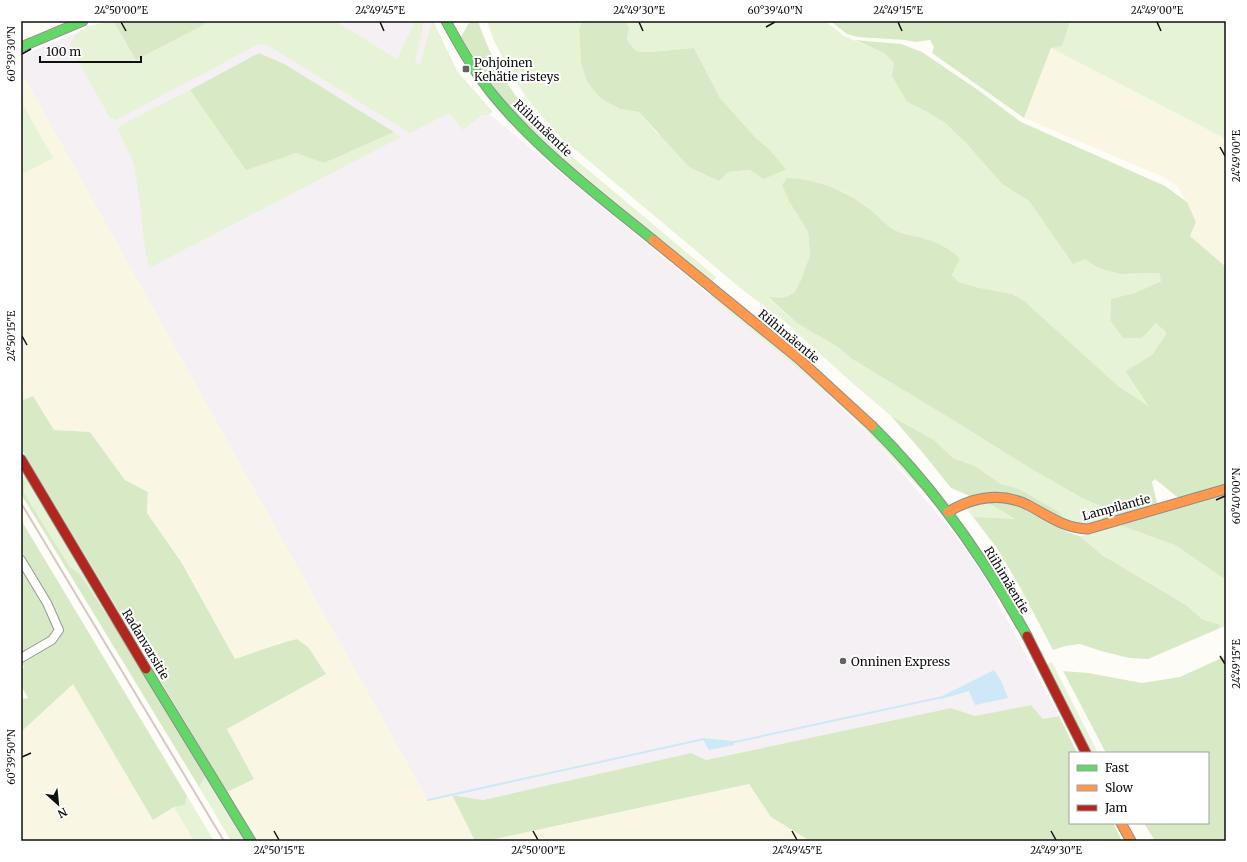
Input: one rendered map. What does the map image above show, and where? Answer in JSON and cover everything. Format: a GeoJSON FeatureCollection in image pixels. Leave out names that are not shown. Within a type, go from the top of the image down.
{"type":"FeatureCollection","features":[{"type":"Feature","properties":{"kind":"street"},"geometry":{"type":"LineString","coordinates":[[21,47],[83,21]]}},
{"type":"Feature","properties":{"kind":"street","name":"Riihimäentie"},"geometry":{"type":"LineString","coordinates":[[446,21],[467,57],[488,88],[508,111],[559,161],[833,389],[887,441],[910,467],[948,512],[993,579],[1020,626],[1085,752]]}},
{"type":"Feature","properties":{"kind":"street","name":"Radanvarsitie"},"geometry":{"type":"LineString","coordinates":[[21,459],[145,668],[251,841]]}},
{"type":"Feature","properties":{"kind":"street","name":"Lampilantie"},"geometry":{"type":"LineString","coordinates":[[948,512],[967,501],[984,498],[1007,498],[1026,504],[1067,527],[1088,529],[1226,489]]}},
{"type":"Feature","properties":{"kind":"street"},"geometry":{"type":"LineString","coordinates":[[21,560],[47,603],[59,630],[52,640],[21,658]]}},
{"type":"Feature","properties":{"kind":"street"},"geometry":{"type":"LineString","coordinates":[[1122,824],[1131,841]]}},
{"type":"Feature","properties":{"kind":"shaded area"},"geometry":{"type":"Polygon","coordinates":[[[104,21],[433,21],[466,90],[488,113],[811,379],[875,440],[955,535],[976,564],[1059,716],[1043,719],[1031,705],[975,716],[951,708],[706,760],[691,753],[483,800],[452,795],[411,803],[21,101],[21,56],[104,21]]]}},
{"type":"Feature","properties":{"kind":"shaded area"},"geometry":{"type":"Polygon","coordinates":[[[1051,48],[1226,139],[1226,267],[1190,236],[1196,221],[1177,186],[1163,177],[1024,118],[1051,48]]]}},
{"type":"Feature","properties":{"kind":"shaded area"},"geometry":{"type":"Polygon","coordinates":[[[21,71],[428,800],[452,795],[475,841],[256,841],[227,792],[254,779],[227,729],[326,674],[281,642],[265,650],[235,659],[183,563],[147,513],[148,492],[125,480],[90,432],[54,430],[33,396],[21,401],[21,175],[52,158],[21,101],[21,71]]]}},
{"type":"Feature","properties":{"kind":"shaded area"},"geometry":{"type":"Polygon","coordinates":[[[73,684],[153,820],[174,807],[194,841],[21,841],[21,732],[73,684]]]}},
{"type":"Feature","properties":{"kind":"shaded area"},"geometry":{"type":"Polygon","coordinates":[[[749,784],[771,817],[810,841],[486,841],[749,784]]]}},
{"type":"Feature","properties":{"kind":"green space"},"geometry":{"type":"Polygon","coordinates":[[[211,21],[335,21],[397,59],[415,21],[422,21],[423,25],[415,63],[420,65],[433,21],[457,71],[493,112],[488,115],[482,115],[463,130],[449,113],[410,133],[267,45],[259,44],[116,120],[110,118],[70,46],[74,36],[88,26],[114,22],[136,60],[211,21]]]}},
{"type":"Feature","properties":{"kind":"green space"},"geometry":{"type":"Polygon","coordinates":[[[211,21],[136,60],[114,22],[211,21]]]}},
{"type":"Feature","properties":{"kind":"green space"},"geometry":{"type":"Polygon","coordinates":[[[470,21],[478,21],[493,57],[507,82],[522,104],[539,124],[566,151],[561,156],[516,114],[487,80],[461,37],[470,21]]]}},
{"type":"Feature","properties":{"kind":"green space"},"geometry":{"type":"Polygon","coordinates":[[[487,21],[582,21],[579,29],[581,63],[587,82],[601,99],[620,109],[639,112],[658,134],[728,172],[785,169],[769,149],[755,137],[720,98],[694,48],[649,52],[636,51],[627,40],[629,28],[626,21],[825,21],[844,36],[884,53],[894,63],[907,102],[944,122],[966,143],[1002,184],[1029,201],[1073,263],[1085,259],[1098,268],[1120,274],[1159,273],[1161,281],[1135,293],[1111,300],[1110,320],[1142,338],[1156,323],[1168,333],[1152,355],[1125,371],[1148,407],[1118,386],[1044,320],[979,288],[959,282],[952,275],[960,259],[928,240],[899,232],[884,223],[868,207],[842,191],[814,182],[790,203],[808,232],[810,255],[801,280],[794,293],[782,298],[768,298],[798,324],[838,347],[852,359],[1028,467],[1082,498],[1100,506],[1105,513],[1098,524],[1074,527],[1017,488],[1001,484],[975,466],[953,458],[934,440],[891,416],[783,320],[744,291],[561,138],[528,100],[512,75],[494,41],[487,21]]]}},
{"type":"Feature","properties":{"kind":"green space"},"geometry":{"type":"Polygon","coordinates":[[[582,21],[626,21],[629,28],[627,40],[636,51],[649,52],[694,48],[720,98],[786,169],[764,179],[750,170],[728,172],[719,181],[689,167],[639,112],[620,109],[601,99],[587,82],[581,63],[579,29],[582,21]]]}},
{"type":"Feature","properties":{"kind":"green space"},"geometry":{"type":"Polygon","coordinates":[[[830,21],[1070,21],[1062,46],[1051,48],[1024,118],[932,53],[934,47],[930,40],[916,42],[858,37],[847,34],[830,21]]]}},
{"type":"Feature","properties":{"kind":"green space"},"geometry":{"type":"Polygon","coordinates":[[[1054,21],[1226,21],[1226,139],[1051,48],[1054,21]]]}},
{"type":"Feature","properties":{"kind":"green space"},"geometry":{"type":"Polygon","coordinates":[[[855,40],[901,44],[922,52],[978,90],[1021,122],[1165,186],[1187,202],[1196,222],[1190,236],[1226,267],[1226,487],[1181,500],[1155,479],[1152,482],[1158,507],[1098,524],[1105,514],[1100,506],[1082,498],[1028,467],[852,359],[838,347],[798,324],[768,297],[782,298],[794,293],[801,280],[810,255],[808,232],[790,203],[782,185],[787,178],[819,183],[849,195],[899,232],[930,240],[949,250],[960,259],[952,275],[959,282],[979,288],[1012,294],[1024,301],[1118,386],[1148,406],[1125,371],[1152,355],[1167,333],[1156,323],[1142,338],[1123,338],[1110,320],[1111,299],[1135,293],[1161,281],[1159,273],[1120,274],[1098,268],[1085,259],[1073,264],[1029,201],[1002,184],[966,143],[944,122],[907,102],[892,76],[894,63],[884,53],[855,40]]]}},
{"type":"Feature","properties":{"kind":"green space"},"geometry":{"type":"Polygon","coordinates":[[[259,53],[286,65],[394,132],[324,163],[296,153],[246,170],[190,90],[259,53]]]}},
{"type":"Feature","properties":{"kind":"green space"},"geometry":{"type":"Polygon","coordinates":[[[190,90],[246,169],[296,153],[324,163],[394,132],[401,137],[149,268],[134,164],[118,129],[121,125],[190,90]]]}},
{"type":"Feature","properties":{"kind":"green space"},"geometry":{"type":"Polygon","coordinates":[[[21,101],[53,158],[21,175],[21,101]]]}},
{"type":"Feature","properties":{"kind":"green space"},"geometry":{"type":"Polygon","coordinates":[[[569,154],[716,277],[713,282],[563,159],[569,154]]]}},
{"type":"Feature","properties":{"kind":"green space"},"geometry":{"type":"Polygon","coordinates":[[[712,293],[828,390],[859,419],[922,487],[920,489],[873,438],[828,394],[709,295],[712,293]]]}},
{"type":"Feature","properties":{"kind":"green space"},"geometry":{"type":"Polygon","coordinates":[[[33,396],[54,430],[90,432],[125,480],[148,492],[147,513],[182,563],[235,659],[297,639],[308,647],[326,674],[227,729],[254,779],[227,792],[21,448],[21,401],[33,396]]]}},
{"type":"Feature","properties":{"kind":"green space"},"geometry":{"type":"Polygon","coordinates":[[[891,416],[934,440],[953,458],[975,466],[1001,484],[1017,488],[1059,512],[1068,524],[1039,509],[972,497],[951,488],[891,416]]]}},
{"type":"Feature","properties":{"kind":"green space"},"geometry":{"type":"Polygon","coordinates":[[[21,464],[116,622],[110,620],[80,574],[70,567],[24,493],[25,483],[21,476],[21,464]]]}},
{"type":"Feature","properties":{"kind":"green space"},"geometry":{"type":"Polygon","coordinates":[[[21,476],[25,483],[24,493],[70,567],[80,574],[110,620],[116,622],[205,777],[199,787],[21,494],[21,476]]]}},
{"type":"Feature","properties":{"kind":"green space"},"geometry":{"type":"Polygon","coordinates":[[[1226,494],[1226,580],[1175,545],[1119,525],[1226,494]]]}},
{"type":"Feature","properties":{"kind":"green space"},"geometry":{"type":"Polygon","coordinates":[[[984,501],[1016,520],[973,517],[963,505],[984,501]]]}},
{"type":"Feature","properties":{"kind":"green space"},"geometry":{"type":"Polygon","coordinates":[[[984,501],[1006,501],[1024,508],[1067,532],[1080,536],[1102,555],[1186,605],[1202,619],[1221,625],[1218,629],[1148,659],[1129,658],[1080,644],[1065,646],[1053,650],[1021,589],[997,548],[973,517],[1015,519],[984,501]]]}},
{"type":"Feature","properties":{"kind":"green space"},"geometry":{"type":"Polygon","coordinates":[[[21,520],[187,796],[185,805],[174,807],[153,820],[73,684],[21,732],[21,699],[28,698],[21,683],[21,675],[24,667],[21,660],[54,641],[60,636],[63,628],[21,557],[21,520]]]}},
{"type":"Feature","properties":{"kind":"green space"},"geometry":{"type":"Polygon","coordinates":[[[1119,525],[1175,545],[1226,580],[1226,626],[1218,629],[1221,625],[1202,619],[1186,605],[1102,555],[1080,536],[1119,525]]]}},
{"type":"Feature","properties":{"kind":"green space"},"geometry":{"type":"Polygon","coordinates":[[[21,566],[57,628],[50,638],[21,655],[21,566]]]}},
{"type":"Feature","properties":{"kind":"green space"},"geometry":{"type":"Polygon","coordinates":[[[1226,656],[1226,841],[1155,841],[1145,824],[1209,824],[1209,752],[1105,752],[1063,671],[1088,673],[1142,683],[1180,677],[1226,656]]]}},
{"type":"Feature","properties":{"kind":"green space"},"geometry":{"type":"Polygon","coordinates":[[[1052,662],[1097,752],[1090,752],[1046,665],[1052,662]]]}},
{"type":"Feature","properties":{"kind":"green space"},"geometry":{"type":"Polygon","coordinates":[[[1031,705],[1043,719],[1059,716],[1077,752],[1069,752],[1069,824],[1114,824],[1122,841],[810,841],[771,817],[749,784],[486,841],[475,841],[452,795],[483,800],[691,753],[706,760],[951,708],[975,716],[1031,705]]]}},
{"type":"Feature","properties":{"kind":"green space"},"geometry":{"type":"Polygon","coordinates":[[[174,724],[249,841],[231,841],[199,787],[205,777],[174,724]]]}},
{"type":"Feature","properties":{"kind":"green space"},"geometry":{"type":"Polygon","coordinates":[[[187,796],[214,841],[194,841],[174,807],[185,805],[187,796]]]}},
{"type":"Feature","properties":{"kind":"water"},"geometry":{"type":"Polygon","coordinates":[[[994,670],[1001,681],[1008,698],[975,705],[969,691],[942,699],[942,696],[994,670]]]}},
{"type":"Feature","properties":{"kind":"water"},"geometry":{"type":"Polygon","coordinates":[[[702,738],[733,741],[734,745],[709,750],[702,738]]]}},
{"type":"Feature","properties":{"kind":"waterway"},"geometry":{"type":"LineString","coordinates":[[730,743],[943,697]]}},
{"type":"Feature","properties":{"kind":"waterway"},"geometry":{"type":"LineString","coordinates":[[428,800],[704,739]]}},
{"type":"Feature","properties":{"kind":"railway"},"geometry":{"type":"LineString","coordinates":[[21,503],[224,841]]}},
{"type":"Feature","properties":{"kind":"traffic: fast"},"geometry":{"type":"LineString","coordinates":[[21,47],[83,21]]}},
{"type":"Feature","properties":{"kind":"traffic: fast"},"geometry":{"type":"LineString","coordinates":[[446,21],[480,78],[493,95],[529,135],[570,172],[653,240]]}},
{"type":"Feature","properties":{"kind":"traffic: fast"},"geometry":{"type":"LineString","coordinates":[[872,426],[895,449],[957,525],[994,580],[1027,636]]}},
{"type":"Feature","properties":{"kind":"traffic: fast"},"geometry":{"type":"LineString","coordinates":[[146,669],[251,841]]}},
{"type":"Feature","properties":{"kind":"traffic: slow"},"geometry":{"type":"LineString","coordinates":[[653,240],[798,358],[872,426]]}},
{"type":"Feature","properties":{"kind":"traffic: slow"},"geometry":{"type":"LineString","coordinates":[[948,512],[977,500],[987,498],[1008,498],[1028,505],[1064,524],[1088,529],[1226,489]]}},
{"type":"Feature","properties":{"kind":"traffic: slow"},"geometry":{"type":"LineString","coordinates":[[1122,824],[1131,841]]}},
{"type":"Feature","properties":{"kind":"traffic: jam"},"geometry":{"type":"LineString","coordinates":[[21,459],[146,669]]}},
{"type":"Feature","properties":{"kind":"traffic: jam"},"geometry":{"type":"LineString","coordinates":[[1027,636],[1085,752]]}},
{"type":"Feature","properties":{"kind":"place","name":"Pohjoinen Kehätie risteys"},"geometry":{"type":"Point","coordinates":[466,69]}},
{"type":"Feature","properties":{"kind":"place","name":"Onninen Express"},"geometry":{"type":"Point","coordinates":[843,661]}}]}
